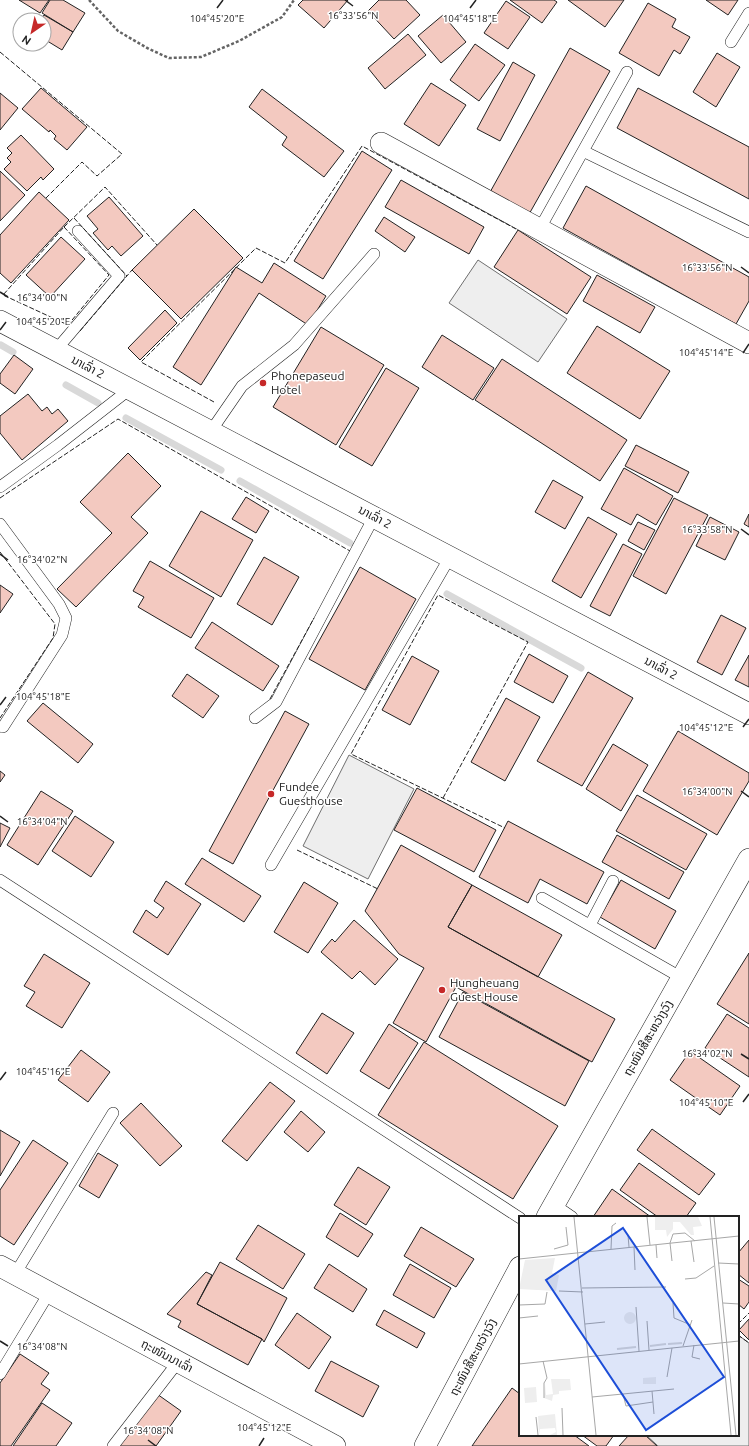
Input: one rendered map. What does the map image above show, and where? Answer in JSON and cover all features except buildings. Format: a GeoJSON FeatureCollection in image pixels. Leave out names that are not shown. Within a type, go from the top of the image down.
{"type":"FeatureCollection","features":[{"type":"Feature","properties":{"kind":"street"},"geometry":{"type":"LineString","coordinates":[[381,143],[539,230],[748,339]]}},
{"type":"Feature","properties":{"kind":"street","name":"ນາເລົ່າ 2"},"geometry":{"type":"LineString","coordinates":[[0,321],[749,714]]}},
{"type":"Feature","properties":{"kind":"street","name":"ຖະໜົນສີສະຫວ່າງວົງ"},"geometry":{"type":"LineString","coordinates":[[550,1211],[749,859]]}},
{"type":"Feature","properties":{"kind":"street","name":"ຖະໜົນສີສະຫວ່າງວົງ"},"geometry":{"type":"LineString","coordinates":[[425,1446],[519,1269]]}},
{"type":"Feature","properties":{"kind":"street","name":"ຖະໜົນນາເລົ່າ"},"geometry":{"type":"LineString","coordinates":[[7,1270],[335,1446]]}},
{"type":"Feature","properties":{"kind":"lane"},"geometry":{"type":"LineString","coordinates":[[731,42],[749,13]]}},
{"type":"Feature","properties":{"kind":"lane"},"geometry":{"type":"LineString","coordinates":[[539,230],[627,72]]}},
{"type":"Feature","properties":{"kind":"lane"},"geometry":{"type":"LineString","coordinates":[[583,151],[749,232]]}},
{"type":"Feature","properties":{"kind":"lane"},"geometry":{"type":"LineString","coordinates":[[56,350],[119,276],[78,231]]}},
{"type":"Feature","properties":{"kind":"lane"},"geometry":{"type":"LineString","coordinates":[[211,431],[242,386],[294,345],[374,254]]}},
{"type":"Feature","properties":{"kind":"lane"},"geometry":{"type":"LineString","coordinates":[[0,487],[58,445],[130,389]]}},
{"type":"Feature","properties":{"kind":"lane"},"geometry":{"type":"LineString","coordinates":[[255,718],[276,702],[374,517]]}},
{"type":"Feature","properties":{"kind":"lane"},"geometry":{"type":"LineString","coordinates":[[0,524],[59,604],[66,618],[62,635],[2,727]]}},
{"type":"Feature","properties":{"kind":"lane"},"geometry":{"type":"LineString","coordinates":[[271,865],[450,557]]}},
{"type":"Feature","properties":{"kind":"lane"},"geometry":{"type":"LineString","coordinates":[[0,880],[519,1217]]}},
{"type":"Feature","properties":{"kind":"lane"},"geometry":{"type":"LineString","coordinates":[[590,925],[613,881]]}},
{"type":"Feature","properties":{"kind":"lane"},"geometry":{"type":"LineString","coordinates":[[542,898],[682,978]]}},
{"type":"Feature","properties":{"kind":"lane"},"geometry":{"type":"LineString","coordinates":[[7,1270],[113,1113]]}},
{"type":"Feature","properties":{"kind":"lane"},"geometry":{"type":"LineString","coordinates":[[550,1211],[568,1216]]}},
{"type":"Feature","properties":{"kind":"lane"},"geometry":{"type":"LineString","coordinates":[[0,1374],[49,1293]]}},
{"type":"Feature","properties":{"kind":"lane"},"geometry":{"type":"LineString","coordinates":[[113,1446],[178,1362]]}},
{"type":"Feature","properties":{"kind":"path"},"geometry":{"type":"LineString","coordinates":[[89,0],[118,31],[149,49],[169,58],[201,57],[239,42],[282,17],[294,0]]}},
{"type":"Feature","properties":{"kind":"shaded area"},"geometry":{"type":"Polygon","coordinates":[[[478,260],[567,319],[538,362],[449,303],[478,260]]]}},
{"type":"Feature","properties":{"kind":"shaded area"},"geometry":{"type":"Polygon","coordinates":[[[349,755],[414,789],[368,879],[303,846],[349,755]]]}},
{"type":"Feature","properties":{"kind":"shaded area"},"geometry":{"type":"Polygon","coordinates":[[[739,1336],[749,1343],[749,1446],[658,1446],[647,1436],[739,1436],[739,1336]]]}},
{"type":"Feature","properties":{"kind":"waterway"},"geometry":{"type":"LineString","coordinates":[[1,345],[13,352]]}},
{"type":"Feature","properties":{"kind":"waterway"},"geometry":{"type":"LineString","coordinates":[[66,385],[98,403]]}},
{"type":"Feature","properties":{"kind":"waterway"},"geometry":{"type":"LineString","coordinates":[[126,418],[221,470]]}},
{"type":"Feature","properties":{"kind":"waterway"},"geometry":{"type":"LineString","coordinates":[[240,481],[350,543]]}},
{"type":"Feature","properties":{"kind":"waterway"},"geometry":{"type":"LineString","coordinates":[[447,594],[581,668]]}},
{"type":"Feature","properties":{"kind":"fence"},"geometry":{"type":"LineString","coordinates":[[0,52],[122,154],[97,176],[82,162],[46,198]]}},
{"type":"Feature","properties":{"kind":"fence"},"geometry":{"type":"LineString","coordinates":[[214,402],[141,362],[256,248],[285,263],[362,146],[516,229]]}},
{"type":"Feature","properties":{"kind":"fence"},"geometry":{"type":"LineString","coordinates":[[64,227],[105,187],[157,245]]}},
{"type":"Feature","properties":{"kind":"fence"},"geometry":{"type":"LineString","coordinates":[[74,218],[127,276]]}},
{"type":"Feature","properties":{"kind":"fence"},"geometry":{"type":"LineString","coordinates":[[64,227],[109,275],[68,325],[3,295],[64,227]]}},
{"type":"Feature","properties":{"kind":"fence"},"geometry":{"type":"LineString","coordinates":[[80,331],[132,270]]}},
{"type":"Feature","properties":{"kind":"fence"},"geometry":{"type":"LineString","coordinates":[[0,498],[118,419],[350,551]]}},
{"type":"Feature","properties":{"kind":"fence"},"geometry":{"type":"LineString","coordinates":[[0,552],[55,624],[53,638],[0,718]]}},
{"type":"Feature","properties":{"kind":"fence"},"geometry":{"type":"LineString","coordinates":[[443,798],[528,642],[438,595],[351,754],[505,828]]}},
{"type":"Feature","properties":{"kind":"fence"},"geometry":{"type":"LineString","coordinates":[[270,699],[314,618]]}},
{"type":"Feature","properties":{"kind":"fence"},"geometry":{"type":"LineString","coordinates":[[297,850],[378,889]]}},
{"type":"Feature","properties":{"kind":"fence"},"geometry":{"type":"LineString","coordinates":[[739,1323],[749,1313]]}},
{"type":"Feature","properties":{"kind":"fence"},"geometry":{"type":"LineString","coordinates":[[739,1336],[749,1343]]}},
{"type":"Feature","properties":{"kind":"place","name":"Phonepaseud Hotel"},"geometry":{"type":"Point","coordinates":[263,383]}},
{"type":"Feature","properties":{"kind":"place","name":"Fundee Guesthouse"},"geometry":{"type":"Point","coordinates":[271,794]}},
{"type":"Feature","properties":{"kind":"place","name":"Hungheuang Guest House"},"geometry":{"type":"Point","coordinates":[442,990]}}]}
